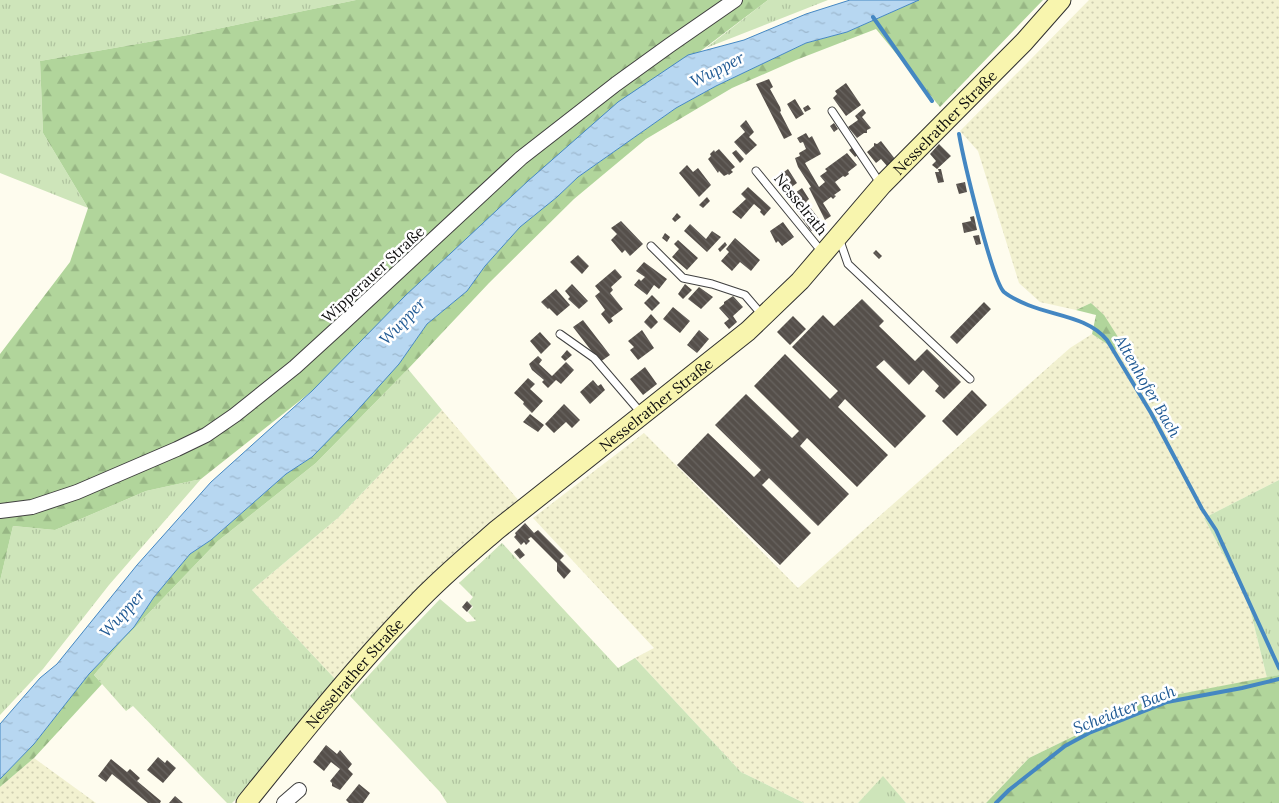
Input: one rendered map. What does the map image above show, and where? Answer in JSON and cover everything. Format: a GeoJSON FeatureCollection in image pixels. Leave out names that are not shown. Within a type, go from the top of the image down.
{"type":"FeatureCollection","features":[{"type":"Feature","properties":{"kind":"main road","name":"Nesselrather Straße"},"geometry":{"type":"LineString","coordinates":[[246,803],[333,697],[414,605],[458,563],[498,529],[748,331],[800,281],[882,185],[1024,42],[1062,0]]}},
{"type":"Feature","properties":{"kind":"street","name":"Wipperauer Straße"},"geometry":{"type":"LineString","coordinates":[[0,511],[32,508],[77,492],[177,449],[206,434],[235,415],[295,367],[521,158],[616,84],[736,0]]}},
{"type":"Feature","properties":{"kind":"street"},"geometry":{"type":"LineString","coordinates":[[284,803],[299,790]]}},
{"type":"Feature","properties":{"kind":"lane"},"geometry":{"type":"LineString","coordinates":[[832,111],[882,185]]}},
{"type":"Feature","properties":{"kind":"lane","name":"Nesselrath"},"geometry":{"type":"LineString","coordinates":[[756,171],[824,255]]}},
{"type":"Feature","properties":{"kind":"lane"},"geometry":{"type":"LineString","coordinates":[[838,237],[848,264],[970,379]]}},
{"type":"Feature","properties":{"kind":"lane"},"geometry":{"type":"LineString","coordinates":[[651,246],[683,278],[712,284],[745,295],[763,316]]}},
{"type":"Feature","properties":{"kind":"lane"},"geometry":{"type":"LineString","coordinates":[[560,334],[594,358],[642,415]]}},
{"type":"Feature","properties":{"kind":"green space"},"geometry":{"type":"Polygon","coordinates":[[[0,0],[356,0],[188,35],[40,61],[43,133],[88,208],[0,173],[0,0]]]}},
{"type":"Feature","properties":{"kind":"green space"},"geometry":{"type":"Polygon","coordinates":[[[356,0],[768,0],[562,156],[312,391],[201,479],[146,491],[55,530],[13,526],[0,581],[0,354],[70,262],[88,208],[43,133],[40,61],[188,35],[356,0]]]}},
{"type":"Feature","properties":{"kind":"green space"},"geometry":{"type":"Polygon","coordinates":[[[768,0],[828,0],[706,48],[768,0]]]}},
{"type":"Feature","properties":{"kind":"green space"},"geometry":{"type":"Polygon","coordinates":[[[919,0],[1043,0],[940,107],[876,29],[796,60],[732,88],[646,139],[574,199],[489,283],[316,463],[218,541],[122,641],[94,675],[102,684],[34,758],[0,787],[0,779],[34,744],[89,674],[134,627],[154,597],[190,554],[211,540],[286,474],[312,457],[399,364],[427,324],[467,291],[485,266],[520,227],[578,177],[676,108],[716,86],[806,43],[847,32],[919,0]]]}},
{"type":"Feature","properties":{"kind":"green space"},"geometry":{"type":"Polygon","coordinates":[[[1089,0],[1279,0],[1279,480],[1204,518],[1248,601],[1267,678],[1148,700],[1029,758],[986,803],[906,803],[883,777],[858,803],[804,803],[741,772],[635,658],[654,648],[533,518],[644,433],[798,588],[1070,348],[1092,334],[1116,350],[1091,303],[1076,310],[1040,302],[1019,283],[978,151],[960,131],[1089,0]]]}},
{"type":"Feature","properties":{"kind":"green space"},"geometry":{"type":"Polygon","coordinates":[[[1091,303],[1104,315],[1118,337],[1116,350],[1092,334],[1096,315],[1076,310],[1091,303]]]}},
{"type":"Feature","properties":{"kind":"green space"},"geometry":{"type":"Polygon","coordinates":[[[408,369],[442,410],[339,517],[252,590],[336,680],[249,786],[232,803],[227,803],[133,706],[126,711],[94,675],[122,641],[218,541],[316,463],[408,369]]]}},
{"type":"Feature","properties":{"kind":"green space"},"geometry":{"type":"Polygon","coordinates":[[[442,410],[519,501],[461,547],[409,598],[336,680],[252,590],[339,517],[442,410]]]}},
{"type":"Feature","properties":{"kind":"green space"},"geometry":{"type":"Polygon","coordinates":[[[201,479],[109,585],[43,669],[0,715],[0,581],[13,526],[55,530],[146,491],[201,479]]]}},
{"type":"Feature","properties":{"kind":"green space"},"geometry":{"type":"Polygon","coordinates":[[[1279,480],[1279,675],[1267,678],[1248,601],[1204,518],[1279,480]]]}},
{"type":"Feature","properties":{"kind":"green space"},"geometry":{"type":"Polygon","coordinates":[[[502,543],[618,668],[635,658],[741,772],[804,803],[447,803],[440,792],[350,696],[440,599],[467,622],[476,621],[468,612],[473,607],[469,602],[473,597],[459,583],[502,543]]]}},
{"type":"Feature","properties":{"kind":"green space"},"geometry":{"type":"Polygon","coordinates":[[[1279,675],[1279,803],[986,803],[1029,758],[1148,700],[1279,675]]]}},
{"type":"Feature","properties":{"kind":"green space"},"geometry":{"type":"Polygon","coordinates":[[[34,758],[96,803],[0,803],[0,787],[34,758]]]}},
{"type":"Feature","properties":{"kind":"green space"},"geometry":{"type":"Polygon","coordinates":[[[883,776],[906,803],[858,803],[883,776]]]}},
{"type":"Feature","properties":{"kind":"water","name":"Wupper"},"geometry":{"type":"Polygon","coordinates":[[[850,0],[919,0],[847,32],[806,43],[716,86],[676,108],[578,177],[520,227],[485,266],[467,291],[427,324],[399,364],[312,457],[286,474],[211,540],[190,554],[154,597],[134,627],[89,674],[34,744],[0,779],[0,724],[40,678],[57,664],[137,565],[211,482],[312,391],[405,296],[528,181],[618,102],[688,55],[744,40],[806,14],[850,0]]]}},
{"type":"Feature","properties":{"kind":"building"},"geometry":{"type":"Polygon","coordinates":[[[769,79],[773,87],[770,89],[792,135],[784,139],[756,84],[769,79]]]}},
{"type":"Feature","properties":{"kind":"building"},"geometry":{"type":"Polygon","coordinates":[[[846,83],[861,105],[846,116],[833,98],[837,94],[835,91],[846,83]]]}},
{"type":"Feature","properties":{"kind":"building"},"geometry":{"type":"Polygon","coordinates":[[[795,99],[804,114],[796,119],[787,104],[795,99]]]}},
{"type":"Feature","properties":{"kind":"building"},"geometry":{"type":"Polygon","coordinates":[[[808,105],[811,109],[805,112],[803,108],[808,105]]]}},
{"type":"Feature","properties":{"kind":"building"},"geometry":{"type":"Polygon","coordinates":[[[863,109],[866,113],[862,117],[871,128],[867,130],[867,133],[857,138],[848,127],[858,120],[855,116],[863,109]]]}},
{"type":"Feature","properties":{"kind":"building"},"geometry":{"type":"Polygon","coordinates":[[[746,120],[754,132],[749,137],[757,145],[746,155],[734,142],[745,132],[740,126],[746,120]]]}},
{"type":"Feature","properties":{"kind":"building"},"geometry":{"type":"Polygon","coordinates":[[[834,123],[838,129],[834,132],[830,126],[834,123]]]}},
{"type":"Feature","properties":{"kind":"building"},"geometry":{"type":"Polygon","coordinates":[[[806,133],[809,138],[812,136],[821,154],[805,163],[819,187],[825,182],[820,176],[827,171],[825,169],[847,153],[857,165],[848,172],[849,174],[835,182],[841,190],[834,195],[836,196],[833,199],[831,197],[823,203],[831,216],[825,220],[809,188],[811,187],[798,167],[795,158],[800,156],[799,153],[806,149],[803,142],[800,143],[797,138],[806,133]]]}},
{"type":"Feature","properties":{"kind":"building"},"geometry":{"type":"Polygon","coordinates":[[[881,141],[895,159],[887,166],[881,159],[876,163],[867,152],[874,146],[874,143],[877,144],[881,141]]]}},
{"type":"Feature","properties":{"kind":"building"},"geometry":{"type":"Polygon","coordinates":[[[939,144],[951,156],[937,169],[932,165],[936,161],[930,154],[939,144]]]}},
{"type":"Feature","properties":{"kind":"building"},"geometry":{"type":"Polygon","coordinates":[[[853,147],[859,154],[855,157],[849,150],[853,147]]]}},
{"type":"Feature","properties":{"kind":"building"},"geometry":{"type":"Polygon","coordinates":[[[719,149],[735,167],[729,175],[724,176],[719,171],[718,173],[708,159],[714,150],[715,152],[719,149]]]}},
{"type":"Feature","properties":{"kind":"building"},"geometry":{"type":"Polygon","coordinates":[[[736,150],[744,159],[740,163],[732,153],[736,150]]]}},
{"type":"Feature","properties":{"kind":"building"},"geometry":{"type":"Polygon","coordinates":[[[687,165],[693,172],[698,168],[711,185],[699,197],[679,173],[687,165]]]}},
{"type":"Feature","properties":{"kind":"building"},"geometry":{"type":"Polygon","coordinates":[[[788,169],[797,183],[786,191],[777,177],[788,169]]]}},
{"type":"Feature","properties":{"kind":"building"},"geometry":{"type":"Polygon","coordinates":[[[938,169],[941,169],[944,182],[938,183],[935,172],[939,172],[938,169]]]}},
{"type":"Feature","properties":{"kind":"building"},"geometry":{"type":"Polygon","coordinates":[[[965,182],[967,192],[959,194],[956,184],[965,182]]]}},
{"type":"Feature","properties":{"kind":"building"},"geometry":{"type":"Polygon","coordinates":[[[748,187],[771,208],[764,216],[760,212],[761,210],[754,204],[741,219],[732,212],[746,199],[741,194],[748,187]]]}},
{"type":"Feature","properties":{"kind":"building"},"geometry":{"type":"Polygon","coordinates":[[[802,188],[809,199],[806,202],[822,223],[811,231],[788,198],[802,188]]]}},
{"type":"Feature","properties":{"kind":"building"},"geometry":{"type":"Polygon","coordinates":[[[707,197],[710,201],[703,208],[699,205],[707,197]]]}},
{"type":"Feature","properties":{"kind":"building"},"geometry":{"type":"Polygon","coordinates":[[[677,213],[681,217],[675,222],[672,219],[677,213]]]}},
{"type":"Feature","properties":{"kind":"building"},"geometry":{"type":"Polygon","coordinates":[[[974,216],[977,230],[964,233],[962,223],[971,221],[970,217],[974,216]]]}},
{"type":"Feature","properties":{"kind":"building"},"geometry":{"type":"Polygon","coordinates":[[[621,221],[643,244],[630,256],[625,250],[622,253],[611,240],[617,234],[611,228],[621,221]]]}},
{"type":"Feature","properties":{"kind":"building"},"geometry":{"type":"Polygon","coordinates":[[[783,222],[794,237],[782,246],[778,241],[776,243],[770,231],[783,222]]]}},
{"type":"Feature","properties":{"kind":"building"},"geometry":{"type":"Polygon","coordinates":[[[690,224],[706,239],[712,231],[721,237],[707,252],[684,231],[690,224]]]}},
{"type":"Feature","properties":{"kind":"building"},"geometry":{"type":"Polygon","coordinates":[[[665,233],[670,237],[667,242],[662,238],[665,233]]]}},
{"type":"Feature","properties":{"kind":"building"},"geometry":{"type":"Polygon","coordinates":[[[979,235],[981,244],[976,245],[973,236],[979,235]]]}},
{"type":"Feature","properties":{"kind":"building"},"geometry":{"type":"Polygon","coordinates":[[[735,238],[760,260],[751,271],[740,262],[732,271],[721,261],[729,252],[726,249],[735,238]]]}},
{"type":"Feature","properties":{"kind":"building"},"geometry":{"type":"Polygon","coordinates":[[[678,240],[698,258],[687,270],[672,257],[679,249],[674,244],[678,240]]]}},
{"type":"Feature","properties":{"kind":"building"},"geometry":{"type":"Polygon","coordinates":[[[725,242],[727,245],[720,252],[718,249],[725,242]]]}},
{"type":"Feature","properties":{"kind":"building"},"geometry":{"type":"Polygon","coordinates":[[[876,250],[882,256],[879,259],[873,253],[876,250]]]}},
{"type":"Feature","properties":{"kind":"building"},"geometry":{"type":"Polygon","coordinates":[[[578,255],[589,266],[582,274],[570,262],[578,255]]]}},
{"type":"Feature","properties":{"kind":"building"},"geometry":{"type":"Polygon","coordinates":[[[644,262],[667,279],[659,289],[654,285],[647,295],[634,285],[639,279],[641,281],[645,277],[636,271],[644,262]]]}},
{"type":"Feature","properties":{"kind":"building"},"geometry":{"type":"Polygon","coordinates":[[[615,269],[622,277],[611,287],[613,290],[610,293],[623,309],[611,318],[613,321],[609,324],[601,314],[605,310],[595,296],[600,292],[595,286],[615,269]]]}},
{"type":"Feature","properties":{"kind":"building"},"geometry":{"type":"Polygon","coordinates":[[[572,284],[588,301],[579,309],[568,299],[570,297],[565,291],[572,284]]]}},
{"type":"Feature","properties":{"kind":"building"},"geometry":{"type":"Polygon","coordinates":[[[685,284],[692,290],[683,299],[678,294],[685,284]]]}},
{"type":"Feature","properties":{"kind":"building"},"geometry":{"type":"Polygon","coordinates":[[[699,287],[713,297],[701,309],[688,299],[699,287]]]}},
{"type":"Feature","properties":{"kind":"building"},"geometry":{"type":"Polygon","coordinates":[[[556,289],[570,305],[557,316],[541,302],[556,289]]]}},
{"type":"Feature","properties":{"kind":"building"},"geometry":{"type":"Polygon","coordinates":[[[652,295],[660,303],[652,311],[644,303],[652,295]]]}},
{"type":"Feature","properties":{"kind":"building"},"geometry":{"type":"Polygon","coordinates":[[[733,296],[743,307],[733,316],[737,322],[729,329],[724,323],[729,319],[719,308],[733,296]]]}},
{"type":"Feature","properties":{"kind":"building"},"geometry":{"type":"Polygon","coordinates":[[[862,299],[884,321],[879,326],[915,361],[927,349],[961,382],[944,399],[935,391],[939,386],[923,370],[909,385],[884,360],[876,367],[926,416],[895,448],[845,399],[838,407],[888,455],[857,487],[807,438],[800,446],[849,494],[818,526],[769,478],[762,485],[811,533],[780,565],[677,465],[708,433],[754,477],[761,470],[715,425],[746,394],[792,438],[799,431],[754,386],[785,354],[830,399],[838,391],[792,347],[823,315],[834,326],[862,299]]]}},
{"type":"Feature","properties":{"kind":"building"},"geometry":{"type":"Polygon","coordinates":[[[984,302],[991,309],[957,344],[950,337],[984,302]]]}},
{"type":"Feature","properties":{"kind":"building"},"geometry":{"type":"Polygon","coordinates":[[[673,307],[690,321],[680,333],[663,319],[673,307]]]}},
{"type":"Feature","properties":{"kind":"building"},"geometry":{"type":"Polygon","coordinates":[[[651,314],[658,322],[651,329],[644,322],[651,314]]]}},
{"type":"Feature","properties":{"kind":"building"},"geometry":{"type":"Polygon","coordinates":[[[793,316],[806,329],[790,345],[777,332],[793,316]]]}},
{"type":"Feature","properties":{"kind":"building"},"geometry":{"type":"Polygon","coordinates":[[[583,320],[610,355],[600,362],[573,327],[583,320]]]}},
{"type":"Feature","properties":{"kind":"building"},"geometry":{"type":"Polygon","coordinates":[[[642,330],[654,348],[638,360],[630,350],[634,347],[628,341],[642,330]]]}},
{"type":"Feature","properties":{"kind":"building"},"geometry":{"type":"Polygon","coordinates":[[[699,330],[709,339],[697,353],[687,345],[699,330]]]}},
{"type":"Feature","properties":{"kind":"building"},"geometry":{"type":"Polygon","coordinates":[[[540,332],[551,344],[541,354],[530,341],[540,332]]]}},
{"type":"Feature","properties":{"kind":"building"},"geometry":{"type":"Polygon","coordinates":[[[567,350],[572,355],[565,361],[561,357],[567,350]]]}},
{"type":"Feature","properties":{"kind":"building"},"geometry":{"type":"Polygon","coordinates":[[[538,356],[542,360],[539,364],[552,376],[566,362],[574,370],[561,384],[556,380],[548,388],[542,382],[544,380],[532,370],[529,364],[538,356]]]}},
{"type":"Feature","properties":{"kind":"building"},"geometry":{"type":"Polygon","coordinates":[[[645,367],[657,384],[643,395],[630,379],[645,367]]]}},
{"type":"Feature","properties":{"kind":"building"},"geometry":{"type":"Polygon","coordinates":[[[528,378],[535,384],[530,389],[543,401],[532,413],[514,393],[528,378]]]}},
{"type":"Feature","properties":{"kind":"building"},"geometry":{"type":"Polygon","coordinates":[[[593,380],[598,386],[601,384],[605,390],[590,404],[580,392],[593,380]]]}},
{"type":"Feature","properties":{"kind":"building"},"geometry":{"type":"Polygon","coordinates":[[[972,390],[987,405],[957,436],[942,421],[972,390]]]}},
{"type":"Feature","properties":{"kind":"building"},"geometry":{"type":"Polygon","coordinates":[[[564,404],[580,420],[572,428],[566,422],[554,433],[545,424],[564,404]]]}},
{"type":"Feature","properties":{"kind":"building"},"geometry":{"type":"Polygon","coordinates":[[[530,414],[544,425],[538,432],[523,422],[530,414]]]}},
{"type":"Feature","properties":{"kind":"building"},"geometry":{"type":"Polygon","coordinates":[[[525,523],[534,533],[538,530],[564,556],[560,560],[571,571],[564,579],[557,571],[557,563],[531,537],[526,545],[524,542],[521,545],[514,537],[515,533],[525,523]]]}},
{"type":"Feature","properties":{"kind":"building"},"geometry":{"type":"Polygon","coordinates":[[[519,548],[525,555],[520,559],[514,552],[519,548]]]}},
{"type":"Feature","properties":{"kind":"building"},"geometry":{"type":"Polygon","coordinates":[[[467,601],[472,606],[467,612],[462,607],[467,601]]]}},
{"type":"Feature","properties":{"kind":"building"},"geometry":{"type":"Polygon","coordinates":[[[326,745],[337,754],[340,750],[352,764],[348,769],[353,774],[340,790],[332,786],[330,781],[340,769],[331,762],[324,771],[313,762],[326,745]]]}},
{"type":"Feature","properties":{"kind":"building"},"geometry":{"type":"Polygon","coordinates":[[[158,757],[165,763],[167,760],[176,768],[163,783],[147,770],[158,757]]]}},
{"type":"Feature","properties":{"kind":"building"},"geometry":{"type":"Polygon","coordinates":[[[111,759],[127,772],[130,769],[140,778],[137,781],[161,801],[160,803],[148,803],[112,774],[106,782],[98,776],[111,759]]]}},
{"type":"Feature","properties":{"kind":"building"},"geometry":{"type":"Polygon","coordinates":[[[359,784],[370,793],[363,803],[349,803],[346,800],[359,784]]]}},
{"type":"Feature","properties":{"kind":"building"},"geometry":{"type":"Polygon","coordinates":[[[175,796],[183,803],[169,803],[175,796]]]}},
{"type":"Feature","properties":{"kind":"waterway","name":"Altenhofer Bach"},"geometry":{"type":"LineString","coordinates":[[873,17],[932,101]]}},
{"type":"Feature","properties":{"kind":"waterway","name":"Altenhofer Bach"},"geometry":{"type":"LineString","coordinates":[[959,134],[992,266],[1004,292],[1012,298],[1038,309],[1090,326],[1107,340],[1151,413],[1202,509],[1216,530],[1279,668]]}},
{"type":"Feature","properties":{"kind":"waterway","name":"Scheidter Bach"},"geometry":{"type":"LineString","coordinates":[[996,803],[1009,790],[1065,746],[1089,733],[1167,702],[1279,679]]}}]}
